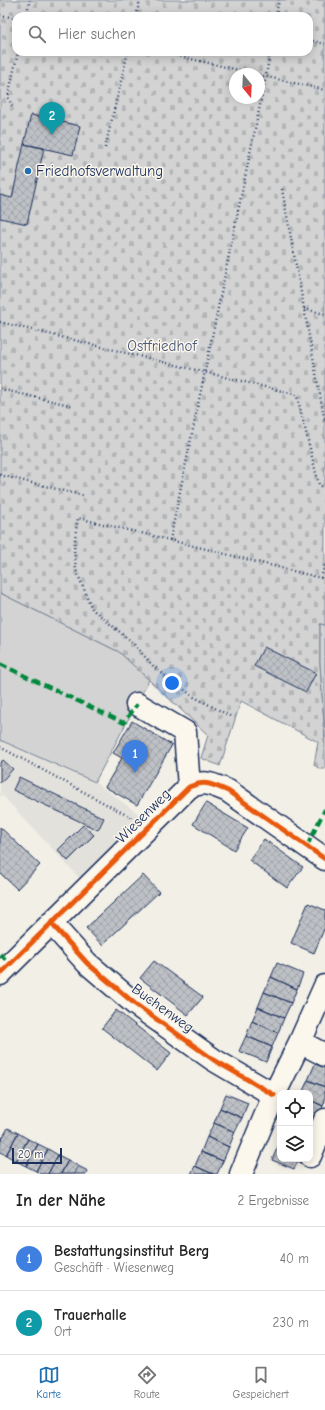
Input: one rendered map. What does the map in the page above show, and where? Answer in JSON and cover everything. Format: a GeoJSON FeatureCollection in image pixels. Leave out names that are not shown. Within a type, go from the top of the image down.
{"type":"FeatureCollection","features":[{"type":"Feature","properties":{"kind":"street"},"geometry":{"type":"LineString","coordinates":[[137,704],[185,732],[189,787]]}},
{"type":"Feature","properties":{"kind":"street","name":"Wiesenweg"},"geometry":{"type":"LineString","coordinates":[[0,974],[189,787],[200,783],[210,783],[228,791],[325,859]]}},
{"type":"Feature","properties":{"kind":"street","name":"Buchenweg"},"geometry":{"type":"LineString","coordinates":[[51,923],[87,963],[135,1004],[214,1060],[274,1095]]}},
{"type":"Feature","properties":{"kind":"street"},"geometry":{"type":"LineString","coordinates":[[246,1172],[274,1095],[325,986]]}},
{"type":"Feature","properties":{"kind":"street"},"geometry":{"type":"LineString","coordinates":[[300,1042],[325,1055]]}},
{"type":"Feature","properties":{"kind":"street"},"geometry":{"type":"LineString","coordinates":[[313,1149],[325,1120]]}},
{"type":"Feature","properties":{"kind":"path"},"geometry":{"type":"LineString","coordinates":[[27,12],[30,0]]}},
{"type":"Feature","properties":{"kind":"path"},"geometry":{"type":"LineString","coordinates":[[137,12],[140,0]]}},
{"type":"Feature","properties":{"kind":"path"},"geometry":{"type":"LineString","coordinates":[[277,12],[279,0]]}},
{"type":"Feature","properties":{"kind":"path"},"geometry":{"type":"LineString","coordinates":[[0,15],[12,17]]}},
{"type":"Feature","properties":{"kind":"path"},"geometry":{"type":"LineString","coordinates":[[313,41],[325,44]]}},
{"type":"Feature","properties":{"kind":"path"},"geometry":{"type":"LineString","coordinates":[[12,106],[8,97],[17,56]]}},
{"type":"Feature","properties":{"kind":"path"},"geometry":{"type":"LineString","coordinates":[[104,148],[127,56]]}},
{"type":"Feature","properties":{"kind":"path"},"geometry":{"type":"LineString","coordinates":[[178,56],[231,68]]}},
{"type":"Feature","properties":{"kind":"path"},"geometry":{"type":"LineString","coordinates":[[170,540],[269,56]]}},
{"type":"Feature","properties":{"kind":"path"},"geometry":{"type":"LineString","coordinates":[[266,76],[325,90]]}},
{"type":"Feature","properties":{"kind":"path"},"geometry":{"type":"LineString","coordinates":[[282,188],[325,423]]}},
{"type":"Feature","properties":{"kind":"path"},"geometry":{"type":"LineString","coordinates":[[304,309],[325,314]]}},
{"type":"Feature","properties":{"kind":"path"},"geometry":{"type":"LineString","coordinates":[[0,322],[294,394],[296,396],[319,484],[325,488]]}},
{"type":"Feature","properties":{"kind":"path"},"geometry":{"type":"LineString","coordinates":[[0,389],[74,406]]}},
{"type":"Feature","properties":{"kind":"path"},"geometry":{"type":"LineString","coordinates":[[0,475],[85,496]]}},
{"type":"Feature","properties":{"kind":"path"},"geometry":{"type":"LineString","coordinates":[[230,716],[194,697],[154,667],[132,643],[92,609],[76,570],[74,550],[78,518],[325,579]]}},
{"type":"Feature","properties":{"kind":"path"},"geometry":{"type":"LineString","coordinates":[[321,578],[325,564]]}},
{"type":"Feature","properties":{"kind":"path"},"geometry":{"type":"LineString","coordinates":[[0,747],[149,827]]}},
{"type":"Feature","properties":{"kind":"shaded area"},"geometry":{"type":"Polygon","coordinates":[[[0,740],[95,782],[152,824],[88,887],[2,795],[0,797],[0,740]]]}},
{"type":"Feature","properties":{"kind":"green space","name":"Ostfriedhof"},"geometry":{"type":"Polygon","coordinates":[[[0,0],[325,0],[325,625],[320,624],[320,663],[325,738],[325,769],[320,769],[314,765],[318,742],[241,701],[220,766],[201,758],[208,735],[119,652],[0,593],[0,0]]]}},
{"type":"Feature","properties":{"kind":"green space"},"geometry":{"type":"Polygon","coordinates":[[[0,593],[119,652],[149,680],[95,782],[0,740],[0,593]]]}},
{"type":"Feature","properties":{"kind":"green space"},"geometry":{"type":"Polygon","coordinates":[[[320,624],[325,625],[325,738],[320,663],[320,624]]]}},
{"type":"Feature","properties":{"kind":"building"},"geometry":{"type":"Polygon","coordinates":[[[31,115],[80,126],[73,155],[24,144],[31,115]]]}},
{"type":"Feature","properties":{"kind":"building","name":"Friedhofsverwaltung"},"geometry":{"type":"Polygon","coordinates":[[[24,144],[44,148],[27,224],[0,218],[0,195],[12,198],[24,144]]]}},
{"type":"Feature","properties":{"kind":"building"},"geometry":{"type":"Polygon","coordinates":[[[264,647],[316,673],[306,692],[254,666],[264,647]]]}},
{"type":"Feature","properties":{"kind":"building"},"geometry":{"type":"Polygon","coordinates":[[[132,721],[172,745],[137,805],[105,787],[122,758],[113,753],[132,721]]]}},
{"type":"Feature","properties":{"kind":"building"},"geometry":{"type":"Polygon","coordinates":[[[3,760],[13,769],[0,783],[0,763],[3,760]]]}},
{"type":"Feature","properties":{"kind":"building"},"geometry":{"type":"Polygon","coordinates":[[[19,777],[104,818],[98,830],[13,790],[19,777]]]}},
{"type":"Feature","properties":{"kind":"building"},"geometry":{"type":"Polygon","coordinates":[[[206,803],[248,828],[234,850],[193,824],[206,803]]]}},
{"type":"Feature","properties":{"kind":"building"},"geometry":{"type":"Polygon","coordinates":[[[83,825],[94,835],[68,861],[58,850],[83,825]]]}},
{"type":"Feature","properties":{"kind":"building"},"geometry":{"type":"Polygon","coordinates":[[[0,827],[40,865],[17,889],[0,873],[0,827]]]}},
{"type":"Feature","properties":{"kind":"building"},"geometry":{"type":"Polygon","coordinates":[[[264,839],[303,867],[287,888],[249,860],[264,839]]]}},
{"type":"Feature","properties":{"kind":"building"},"geometry":{"type":"Polygon","coordinates":[[[143,875],[159,892],[102,945],[86,928],[143,875]]]}},
{"type":"Feature","properties":{"kind":"building"},"geometry":{"type":"Polygon","coordinates":[[[308,903],[325,910],[325,927],[314,953],[291,943],[308,903]]]}},
{"type":"Feature","properties":{"kind":"building"},"geometry":{"type":"Polygon","coordinates":[[[154,961],[203,997],[188,1015],[140,978],[154,961]]]}},
{"type":"Feature","properties":{"kind":"building"},"geometry":{"type":"Polygon","coordinates":[[[277,963],[303,974],[297,989],[271,977],[277,963]]]}},
{"type":"Feature","properties":{"kind":"building"},"geometry":{"type":"Polygon","coordinates":[[[271,977],[297,989],[291,1003],[264,992],[271,977]]]}},
{"type":"Feature","properties":{"kind":"building"},"geometry":{"type":"Polygon","coordinates":[[[264,992],[291,1003],[284,1018],[258,1007],[264,992]]]}},
{"type":"Feature","properties":{"kind":"building"},"geometry":{"type":"Polygon","coordinates":[[[258,1007],[284,1018],[278,1033],[252,1021],[258,1007]]]}},
{"type":"Feature","properties":{"kind":"building"},"geometry":{"type":"Polygon","coordinates":[[[116,1010],[171,1053],[157,1071],[102,1028],[116,1010]]]}},
{"type":"Feature","properties":{"kind":"building"},"geometry":{"type":"Polygon","coordinates":[[[252,1021],[278,1033],[272,1047],[246,1036],[252,1021]]]}},
{"type":"Feature","properties":{"kind":"building"},"geometry":{"type":"Polygon","coordinates":[[[246,1036],[272,1047],[266,1062],[239,1051],[246,1036]]]}},
{"type":"Feature","properties":{"kind":"building"},"geometry":{"type":"Polygon","coordinates":[[[315,1064],[325,1068],[325,1087],[308,1080],[315,1064]]]}},
{"type":"Feature","properties":{"kind":"building"},"geometry":{"type":"Polygon","coordinates":[[[308,1080],[325,1087],[325,1101],[323,1106],[313,1101],[313,1090],[303,1090],[308,1080]]]}},
{"type":"Feature","properties":{"kind":"building"},"geometry":{"type":"Polygon","coordinates":[[[226,1094],[248,1103],[242,1118],[220,1108],[226,1094]]]}},
{"type":"Feature","properties":{"kind":"building"},"geometry":{"type":"Polygon","coordinates":[[[313,1101],[323,1106],[316,1122],[313,1120],[313,1101]]]}},
{"type":"Feature","properties":{"kind":"building"},"geometry":{"type":"Polygon","coordinates":[[[220,1108],[242,1118],[235,1132],[214,1123],[220,1108]]]}},
{"type":"Feature","properties":{"kind":"building"},"geometry":{"type":"Polygon","coordinates":[[[214,1123],[235,1132],[229,1147],[207,1137],[214,1123]]]}},
{"type":"Feature","properties":{"kind":"building"},"geometry":{"type":"Polygon","coordinates":[[[8,1128],[18,1133],[6,1155],[0,1152],[0,1142],[8,1128]]]}},
{"type":"Feature","properties":{"kind":"building"},"geometry":{"type":"Polygon","coordinates":[[[18,1133],[28,1139],[16,1161],[6,1155],[18,1133]]]}},
{"type":"Feature","properties":{"kind":"building"},"geometry":{"type":"Polygon","coordinates":[[[207,1137],[229,1147],[223,1161],[201,1152],[207,1137]]]}},
{"type":"Feature","properties":{"kind":"building"},"geometry":{"type":"Polygon","coordinates":[[[28,1139],[38,1144],[26,1166],[16,1161],[28,1139]]]}},
{"type":"Feature","properties":{"kind":"building"},"geometry":{"type":"Polygon","coordinates":[[[38,1144],[48,1149],[36,1171],[26,1166],[38,1144]]]}},
{"type":"Feature","properties":{"kind":"building"},"geometry":{"type":"Polygon","coordinates":[[[48,1149],[58,1155],[48,1174],[41,1174],[36,1171],[48,1149]]]}},
{"type":"Feature","properties":{"kind":"building"},"geometry":{"type":"Polygon","coordinates":[[[277,1149],[277,1162],[298,1162],[294,1169],[272,1160],[277,1149]]]}},
{"type":"Feature","properties":{"kind":"building"},"geometry":{"type":"Polygon","coordinates":[[[201,1152],[223,1161],[217,1174],[213,1174],[195,1166],[201,1152]]]}},
{"type":"Feature","properties":{"kind":"building"},"geometry":{"type":"Polygon","coordinates":[[[58,1155],[68,1160],[61,1174],[48,1174],[58,1155]]]}},
{"type":"Feature","properties":{"kind":"building"},"geometry":{"type":"Polygon","coordinates":[[[68,1160],[78,1166],[74,1174],[61,1174],[68,1160]]]}},
{"type":"Feature","properties":{"kind":"building"},"geometry":{"type":"Polygon","coordinates":[[[78,1166],[88,1171],[87,1174],[74,1174],[78,1166]]]}},
{"type":"Feature","properties":{"kind":"building"},"geometry":{"type":"Polygon","coordinates":[[[195,1166],[213,1174],[191,1174],[195,1166]]]}},
{"type":"Feature","properties":{"kind":"marked path"},"geometry":{"type":"LineString","coordinates":[[0,664],[124,723],[137,704]]}},
{"type":"Feature","properties":{"kind":"marked path"},"geometry":{"type":"LineString","coordinates":[[307,846],[325,809]]}},
{"type":"Feature","properties":{"kind":"marked path"},"geometry":{"type":"LineString","coordinates":[[0,954],[10,964]]}},
{"type":"Feature","properties":{"kind":"cycle path"},"geometry":{"type":"LineString","coordinates":[[0,974],[189,787],[204,783],[217,786],[228,791],[325,859]]}},
{"type":"Feature","properties":{"kind":"cycle path"},"geometry":{"type":"LineString","coordinates":[[51,923],[87,963],[135,1004],[214,1060],[274,1095]]}},
{"type":"Feature","properties":{"kind":"place","name":"Trauerhalle"},"geometry":{"type":"Point","coordinates":[52,135]}},
{"type":"Feature","properties":{"kind":"place","name":"Friedhofsverwaltung"},"geometry":{"type":"Point","coordinates":[28,171]}},
{"type":"Feature","properties":{"kind":"place","name":"Bestattungsinstitut Berg"},"geometry":{"type":"Point","coordinates":[135,773]}}]}
